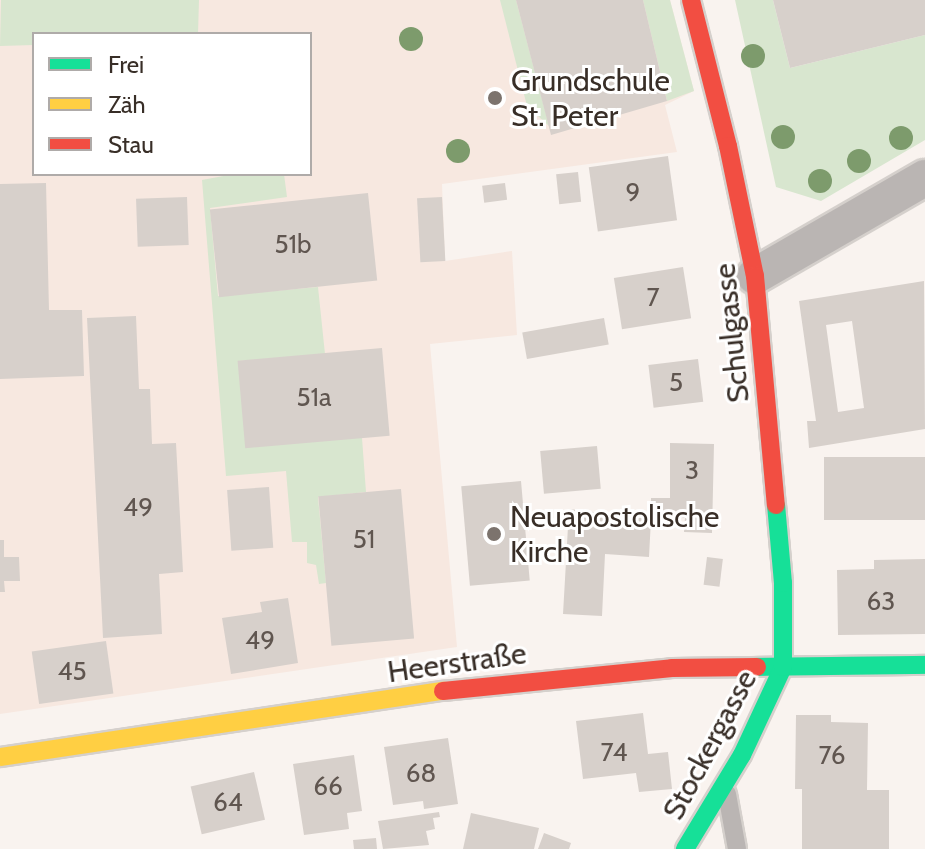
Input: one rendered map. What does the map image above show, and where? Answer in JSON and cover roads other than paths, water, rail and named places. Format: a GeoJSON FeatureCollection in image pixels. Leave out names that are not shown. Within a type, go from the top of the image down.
{"type":"FeatureCollection","features":[{"type":"Feature","properties":{"kind":"street","name":"Schulgasse"},"geometry":{"type":"LineString","coordinates":[[691,0],[732,161],[755,276],[783,583],[783,667]]}},
{"type":"Feature","properties":{"kind":"street"},"geometry":{"type":"LineString","coordinates":[[755,276],[925,178]]}},
{"type":"Feature","properties":{"kind":"street","name":"Heerstraße"},"geometry":{"type":"LineString","coordinates":[[0,757],[464,688],[672,668],[925,665]]}},
{"type":"Feature","properties":{"kind":"street","name":"Stockergasse"},"geometry":{"type":"LineString","coordinates":[[685,849],[725,783],[783,667]]}},
{"type":"Feature","properties":{"kind":"lane"},"geometry":{"type":"LineString","coordinates":[[725,783],[737,849]]}},
{"type":"Feature","properties":{"kind":"place","name":"Grundschule St. Peter"},"geometry":{"type":"Point","coordinates":[495,98]}},
{"type":"Feature","properties":{"kind":"place","name":"Neuapostolische Kirche"},"geometry":{"type":"Point","coordinates":[494,534]}}]}
